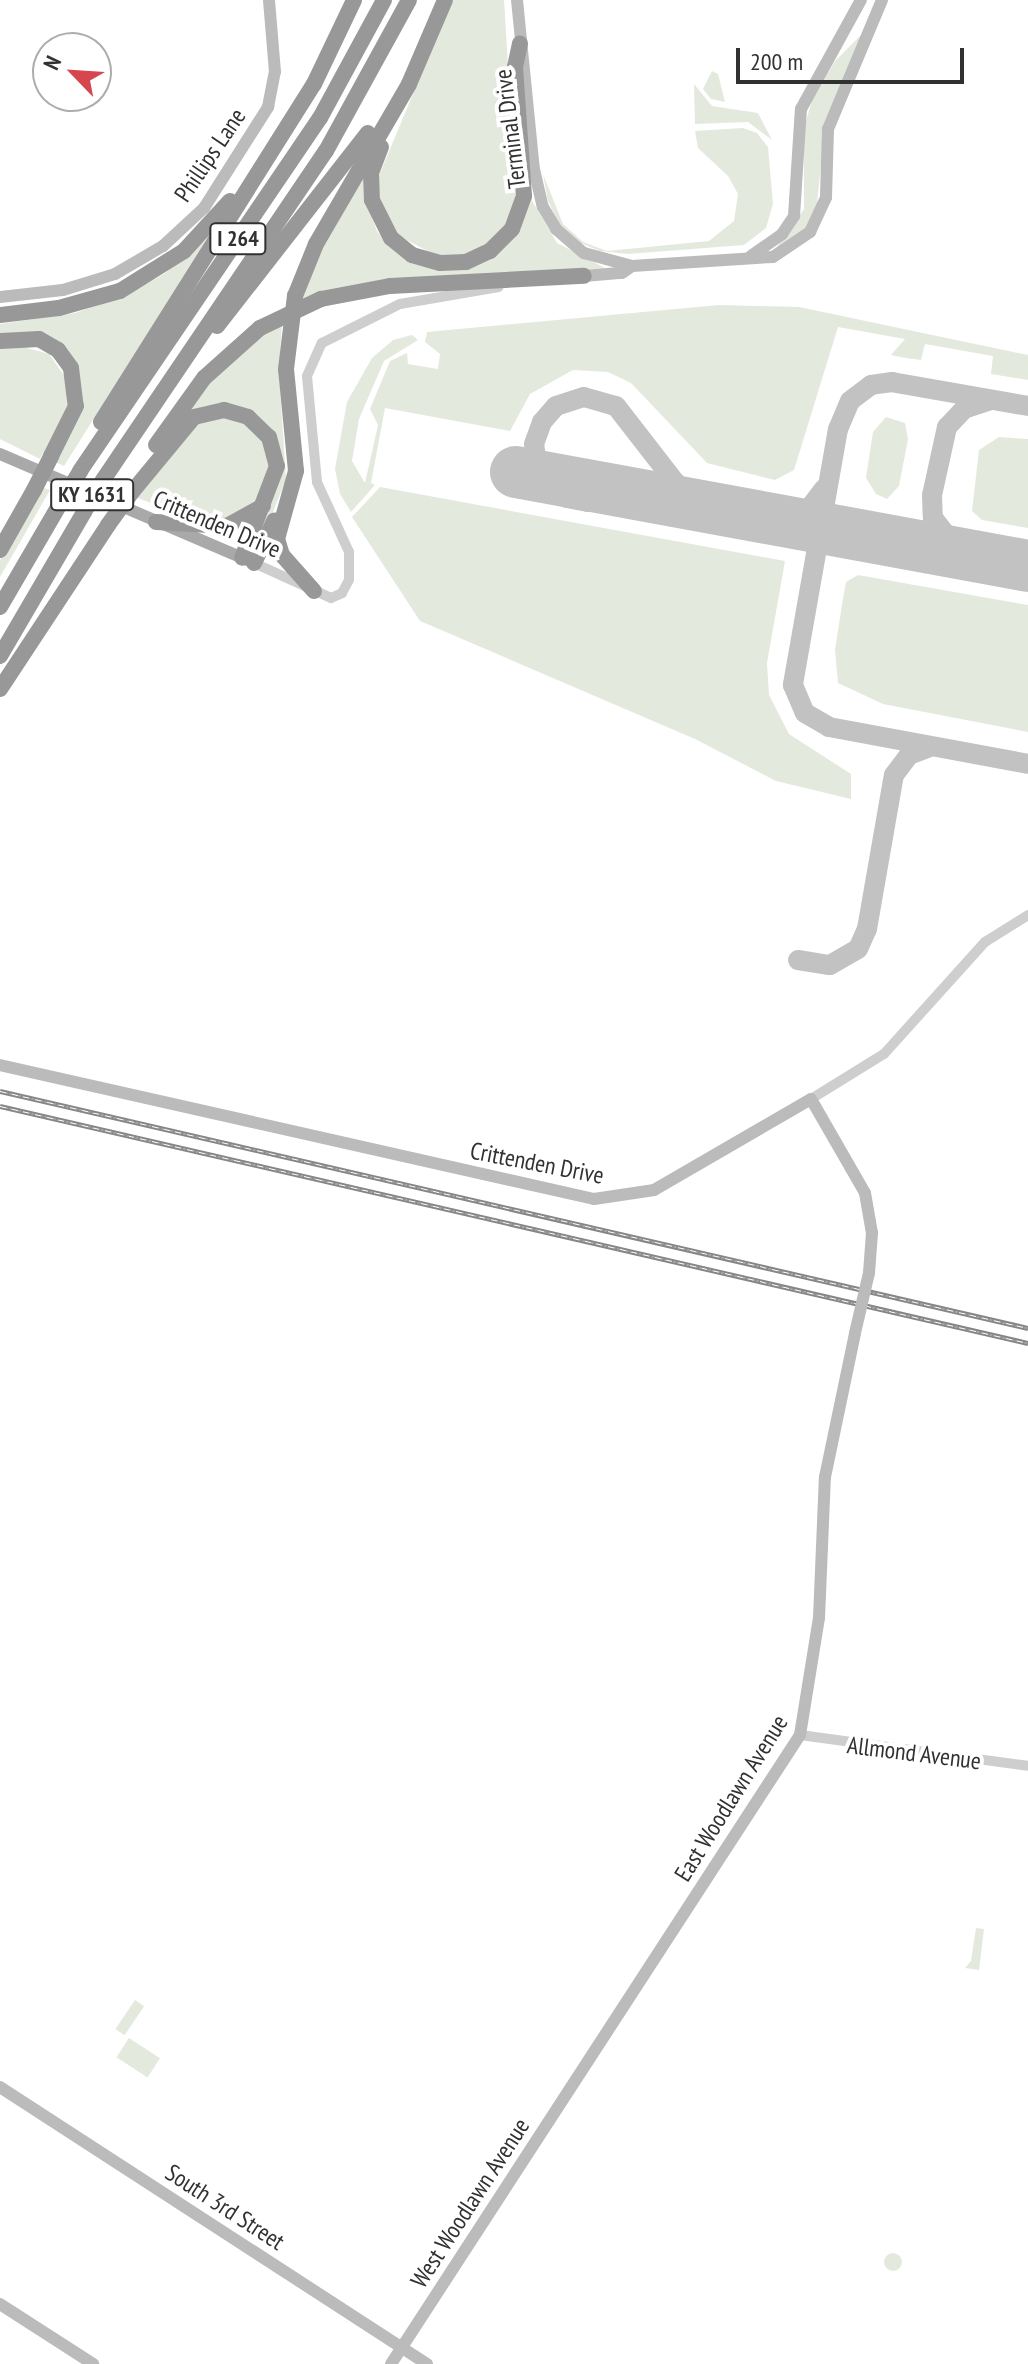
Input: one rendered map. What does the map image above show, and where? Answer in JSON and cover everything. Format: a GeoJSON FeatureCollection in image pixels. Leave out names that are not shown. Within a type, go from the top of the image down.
{"type":"FeatureCollection","features":[{"type":"Feature","properties":{"kind":"highway"},"geometry":{"type":"LineString","coordinates":[[84,464],[92,435],[298,111],[354,0]]}},
{"type":"Feature","properties":{"kind":"highway","name":"I 264"},"geometry":{"type":"LineString","coordinates":[[0,607],[84,464],[312,130],[384,0]]}},
{"type":"Feature","properties":{"kind":"highway","name":"I 264"},"geometry":{"type":"LineString","coordinates":[[0,656],[103,480],[167,380],[340,130],[409,0]]}},
{"type":"Feature","properties":{"kind":"highway"},"geometry":{"type":"LineString","coordinates":[[167,380],[216,328],[354,153],[394,90],[435,0]]}},
{"type":"Feature","properties":{"kind":"highway"},"geometry":{"type":"LineString","coordinates":[[445,0],[371,173],[376,213],[391,238],[412,255],[440,263],[466,262],[506,238],[523,203],[515,67],[520,44]]}},
{"type":"Feature","properties":{"kind":"highway"},"geometry":{"type":"LineString","coordinates":[[0,315],[98,299],[169,263],[221,213],[315,74]]}},
{"type":"Feature","properties":{"kind":"highway"},"geometry":{"type":"LineString","coordinates":[[321,594],[282,555],[277,539],[294,484],[286,356],[300,280],[409,84]]}},
{"type":"Feature","properties":{"kind":"highway"},"geometry":{"type":"LineString","coordinates":[[0,689],[204,378],[260,328],[321,299],[390,286],[584,276]]}},
{"type":"Feature","properties":{"kind":"highway"},"geometry":{"type":"LineString","coordinates":[[0,341],[39,339],[58,350],[71,368],[76,406],[0,550]]}},
{"type":"Feature","properties":{"kind":"highway"},"geometry":{"type":"LineString","coordinates":[[129,491],[184,424],[206,412],[224,410],[248,417],[272,443],[277,473],[248,560]]}},
{"type":"Feature","properties":{"kind":"highway"},"geometry":{"type":"LineString","coordinates":[[248,560],[287,490],[293,459]]}},
{"type":"Feature","properties":{"kind":"highway"},"geometry":{"type":"LineString","coordinates":[[156,522],[227,526],[265,505]]}},
{"type":"Feature","properties":{"kind":"main road","name":"Phillips Lane"},"geometry":{"type":"LineString","coordinates":[[0,297],[63,290],[115,274],[163,246],[204,208],[268,107],[275,72],[269,0]]}},
{"type":"Feature","properties":{"kind":"main road","name":"Terminal Drive"},"geometry":{"type":"LineString","coordinates":[[517,0],[534,169],[546,215],[562,236],[584,253],[632,266],[748,257],[782,234],[794,216],[801,109],[861,0]]}},
{"type":"Feature","properties":{"kind":"main road"},"geometry":{"type":"LineString","coordinates":[[748,257],[773,257],[789,250],[817,221],[826,197],[828,129],[882,0]]}},
{"type":"Feature","properties":{"kind":"main road"},"geometry":{"type":"LineString","coordinates":[[584,276],[622,273],[632,266]]}},
{"type":"Feature","properties":{"kind":"main road","name":"Crittenden Drive"},"geometry":{"type":"LineString","coordinates":[[0,454],[248,560]]}},
{"type":"Feature","properties":{"kind":"main road","name":"Crittenden Drive"},"geometry":{"type":"LineString","coordinates":[[0,1065],[594,1199],[654,1190],[811,1099]]}},
{"type":"Feature","properties":{"kind":"main road","name":"East Woodlawn Avenue"},"geometry":{"type":"LineString","coordinates":[[585,2066],[800,1735],[819,1618],[827,1463],[869,1273],[872,1233],[865,1193],[811,1099]]}},
{"type":"Feature","properties":{"kind":"main road","name":"West Woodlawn Avenue"},"geometry":{"type":"LineString","coordinates":[[391,2364],[585,2066]]}},
{"type":"Feature","properties":{"kind":"main road","name":"South 3rd Street"},"geometry":{"type":"LineString","coordinates":[[0,2087],[427,2364]]}},
{"type":"Feature","properties":{"kind":"main road"},"geometry":{"type":"LineString","coordinates":[[0,2304],[93,2364]]}},
{"type":"Feature","properties":{"kind":"street"},"geometry":{"type":"LineString","coordinates":[[321,594],[346,588],[351,561],[319,493],[307,376],[316,350],[377,312],[440,295],[584,276]]}},
{"type":"Feature","properties":{"kind":"street","name":"Crittenden Drive"},"geometry":{"type":"LineString","coordinates":[[248,560],[321,594]]}},
{"type":"Feature","properties":{"kind":"street","name":"Crittenden Drive"},"geometry":{"type":"LineString","coordinates":[[811,1099],[884,1054],[985,942],[1028,915]]}},
{"type":"Feature","properties":{"kind":"street","name":"Allmond Avenue"},"geometry":{"type":"LineString","coordinates":[[800,1735],[1028,1766]]}},
{"type":"Feature","properties":{"kind":"shaded area"},"geometry":{"type":"Polygon","coordinates":[[[452,0],[504,0],[516,195],[505,228],[488,243],[464,255],[435,255],[399,236],[380,205],[378,178],[452,0]]]}},
{"type":"Feature","properties":{"kind":"shaded area"},"geometry":{"type":"Polygon","coordinates":[[[863,33],[826,120],[816,212],[806,230],[774,251],[804,209],[804,127],[812,101],[835,61],[863,33]]]}},
{"type":"Feature","properties":{"kind":"shaded area"},"geometry":{"type":"Polygon","coordinates":[[[712,71],[718,74],[725,102],[711,99],[703,89],[712,71]]]}},
{"type":"Feature","properties":{"kind":"shaded area"},"geometry":{"type":"Polygon","coordinates":[[[694,84],[712,106],[758,113],[772,140],[748,122],[695,124],[694,84]]]}},
{"type":"Feature","properties":{"kind":"shaded area"},"geometry":{"type":"Polygon","coordinates":[[[743,128],[757,133],[768,147],[773,204],[766,228],[744,245],[628,254],[600,251],[581,243],[560,225],[548,201],[543,174],[563,224],[583,242],[607,251],[709,241],[734,221],[738,194],[728,176],[698,148],[695,131],[743,128]]]}},
{"type":"Feature","properties":{"kind":"shaded area"},"geometry":{"type":"Polygon","coordinates":[[[364,169],[365,199],[377,231],[385,241],[435,269],[516,235],[531,199],[557,243],[605,268],[299,302],[307,276],[364,169]]]}},
{"type":"Feature","properties":{"kind":"shaded area"},"geometry":{"type":"Polygon","coordinates":[[[206,240],[64,466],[55,462],[82,396],[78,373],[68,355],[17,332],[0,335],[0,324],[75,313],[122,297],[164,274],[206,240]]]}},
{"type":"Feature","properties":{"kind":"shaded area"},"geometry":{"type":"Polygon","coordinates":[[[719,305],[799,307],[1028,355],[1028,380],[991,374],[993,356],[925,344],[921,360],[906,358],[891,355],[905,339],[838,327],[794,470],[775,480],[707,463],[631,383],[608,372],[573,370],[530,394],[510,431],[385,408],[371,483],[375,485],[351,512],[340,494],[335,469],[347,402],[372,358],[393,340],[412,335],[418,340],[384,361],[359,419],[352,461],[365,483],[378,425],[370,409],[390,361],[407,353],[408,364],[438,369],[440,354],[425,342],[427,332],[719,305]]]}},
{"type":"Feature","properties":{"kind":"shaded area"},"geometry":{"type":"Polygon","coordinates":[[[282,322],[279,372],[286,479],[264,535],[253,543],[277,488],[260,420],[186,416],[224,364],[282,322]]]}},
{"type":"Feature","properties":{"kind":"shaded area"},"geometry":{"type":"Polygon","coordinates":[[[16,345],[49,354],[66,378],[67,408],[40,459],[0,439],[0,349],[16,345]]]}},
{"type":"Feature","properties":{"kind":"shaded area"},"geometry":{"type":"Polygon","coordinates":[[[225,417],[240,421],[263,440],[270,461],[260,498],[232,518],[196,520],[135,497],[199,422],[225,417]]]}},
{"type":"Feature","properties":{"kind":"shaded area"},"geometry":{"type":"Polygon","coordinates":[[[886,417],[905,423],[908,439],[899,486],[887,499],[876,494],[866,478],[873,432],[886,417]]]}},
{"type":"Feature","properties":{"kind":"shaded area"},"geometry":{"type":"Polygon","coordinates":[[[999,437],[1028,439],[1028,528],[982,520],[972,511],[979,450],[999,437]]]}},
{"type":"Feature","properties":{"kind":"shaded area"},"geometry":{"type":"Polygon","coordinates":[[[41,487],[50,490],[0,577],[0,560],[41,487]]]}},
{"type":"Feature","properties":{"kind":"shaded area"},"geometry":{"type":"Polygon","coordinates":[[[380,487],[785,561],[767,663],[769,695],[789,734],[851,774],[851,799],[776,781],[695,739],[420,621],[352,517],[380,487]]]}},
{"type":"Feature","properties":{"kind":"shaded area"},"geometry":{"type":"Polygon","coordinates":[[[858,575],[1028,605],[1028,732],[883,704],[838,683],[835,650],[846,582],[858,575]]]}},
{"type":"Feature","properties":{"kind":"shaded area"},"geometry":{"type":"Polygon","coordinates":[[[976,1928],[984,1929],[979,1970],[965,1968],[971,1961],[976,1928]]]}},
{"type":"Feature","properties":{"kind":"shaded area"},"geometry":{"type":"Polygon","coordinates":[[[135,2000],[144,2006],[125,2035],[115,2029],[135,2000]]]}},
{"type":"Feature","properties":{"kind":"shaded area"},"geometry":{"type":"Polygon","coordinates":[[[129,2038],[160,2058],[148,2077],[116,2057],[129,2038]]]}},
{"type":"Feature","properties":{"kind":"shaded area"},"geometry":{"type":"Polygon","coordinates":[[[889,2253],[897,2253],[902,2262],[900,2269],[889,2271],[884,2266],[884,2258],[889,2253]]]}},
{"type":"Feature","properties":{"kind":"taxiway"},"geometry":{"type":"LineString","coordinates":[[1028,406],[892,382],[871,385],[850,401],[838,429],[793,685],[805,713],[829,727],[1028,764]]}},
{"type":"Feature","properties":{"kind":"taxiway"},"geometry":{"type":"LineString","coordinates":[[618,491],[588,502],[567,498],[547,484],[537,467],[534,444],[542,422],[556,406],[584,397],[616,406],[675,482],[696,500],[721,510]]}},
{"type":"Feature","properties":{"kind":"taxiway"},"geometry":{"type":"LineString","coordinates":[[988,401],[964,409],[947,427],[932,495],[933,518],[958,550],[1028,566]]}},
{"type":"Feature","properties":{"kind":"taxiway"},"geometry":{"type":"LineString","coordinates":[[773,519],[808,510],[824,489]]}},
{"type":"Feature","properties":{"kind":"taxiway"},"geometry":{"type":"LineString","coordinates":[[798,960],[830,965],[858,949],[867,929],[894,775],[909,755],[930,747]]}},
{"type":"Feature","properties":{"kind":"runway"},"geometry":{"type":"LineString","coordinates":[[516,472],[1028,566]]}},
{"type":"Feature","properties":{"kind":"railway"},"geometry":{"type":"LineString","coordinates":[[0,1091],[1028,1328]]}},
{"type":"Feature","properties":{"kind":"railway"},"geometry":{"type":"LineString","coordinates":[[0,1106],[1028,1343]]}}]}
